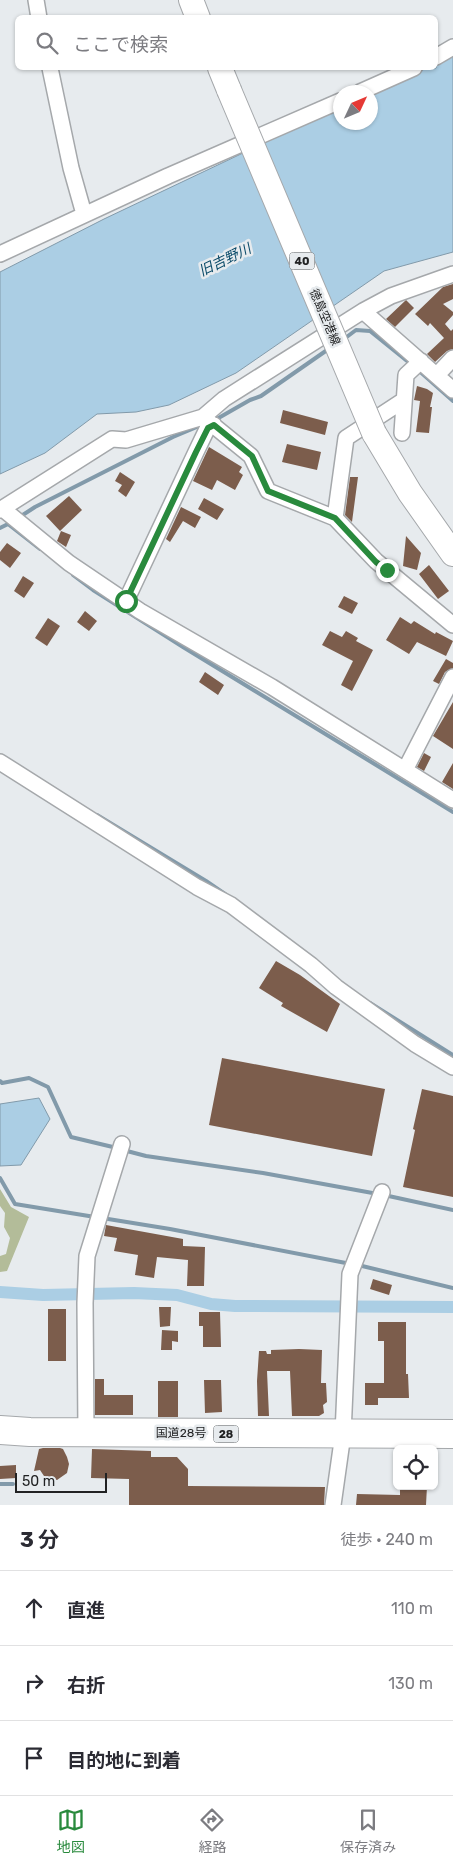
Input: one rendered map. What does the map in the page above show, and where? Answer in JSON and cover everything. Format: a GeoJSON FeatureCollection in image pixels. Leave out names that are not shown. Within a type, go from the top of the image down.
{"type":"FeatureCollection","features":[{"type":"Feature","properties":{"kind":"highway","name":"国道28号"},"geometry":{"type":"LineString","coordinates":[[0,1430],[86,1433],[453,1434]]}},
{"type":"Feature","properties":{"kind":"main road"},"geometry":{"type":"LineString","coordinates":[[191,0],[197,15]]}},
{"type":"Feature","properties":{"kind":"main road","name":"徳島空港線"},"geometry":{"type":"LineString","coordinates":[[221,70],[374,432],[410,493],[453,554]]}},
{"type":"Feature","properties":{"kind":"street"},"geometry":{"type":"LineString","coordinates":[[36,0],[38,15]]}},
{"type":"Feature","properties":{"kind":"street"},"geometry":{"type":"LineString","coordinates":[[438,56],[453,47]]}},
{"type":"Feature","properties":{"kind":"street"},"geometry":{"type":"LineString","coordinates":[[50,70],[71,168],[84,214]]}},
{"type":"Feature","properties":{"kind":"street"},"geometry":{"type":"LineString","coordinates":[[376,85],[410,70]]}},
{"type":"Feature","properties":{"kind":"street"},"geometry":{"type":"LineString","coordinates":[[0,254],[84,214],[333,104]]}},
{"type":"Feature","properties":{"kind":"street"},"geometry":{"type":"LineString","coordinates":[[126,601],[208,428],[209,421],[224,399],[363,311],[391,296],[453,274]]}},
{"type":"Feature","properties":{"kind":"street"},"geometry":{"type":"LineString","coordinates":[[363,311],[416,366],[437,375],[453,390]]}},
{"type":"Feature","properties":{"kind":"street"},"geometry":{"type":"LineString","coordinates":[[437,375],[453,358]]}},
{"type":"Feature","properties":{"kind":"street"},"geometry":{"type":"LineString","coordinates":[[402,433],[406,375],[416,366]]}},
{"type":"Feature","properties":{"kind":"street"},"geometry":{"type":"LineString","coordinates":[[335,518],[346,438],[404,400]]}},
{"type":"Feature","properties":{"kind":"street"},"geometry":{"type":"LineString","coordinates":[[209,421],[126,440],[112,439],[1,510],[69,563],[140,611],[272,687],[453,800]]}},
{"type":"Feature","properties":{"kind":"street"},"geometry":{"type":"LineString","coordinates":[[209,421],[252,456],[268,491],[335,518],[376,562],[453,625]]}},
{"type":"Feature","properties":{"kind":"street"},"geometry":{"type":"LineString","coordinates":[[405,770],[453,678]]}},
{"type":"Feature","properties":{"kind":"street"},"geometry":{"type":"LineString","coordinates":[[0,762],[197,887],[231,905],[311,965],[336,987],[415,1044],[453,1067]]}},
{"type":"Feature","properties":{"kind":"street"},"geometry":{"type":"LineString","coordinates":[[86,1433],[85,1303],[87,1256],[99,1224],[120,1150]]}},
{"type":"Feature","properties":{"kind":"street"},"geometry":{"type":"LineString","coordinates":[[333,1505],[343,1434],[350,1274],[382,1192]]}},
{"type":"Feature","properties":{"kind":"green space"},"geometry":{"type":"Polygon","coordinates":[[[0,1189],[11,1207],[29,1217],[7,1271],[0,1272],[0,1256],[6,1254],[10,1238],[4,1227],[5,1213],[0,1206],[0,1189]]]}},
{"type":"Feature","properties":{"kind":"water","name":"旧吉野川"},"geometry":{"type":"Polygon","coordinates":[[[453,56],[453,252],[384,271],[236,373],[169,405],[136,412],[97,414],[45,453],[0,474],[0,272],[104,219],[333,110],[333,130],[378,130],[378,90],[423,70],[438,70],[438,63],[453,56]]]}},
{"type":"Feature","properties":{"kind":"water"},"geometry":{"type":"Polygon","coordinates":[[[39,1098],[50,1119],[21,1165],[0,1166],[0,1104],[39,1098]]]}},
{"type":"Feature","properties":{"kind":"building"},"geometry":{"type":"Polygon","coordinates":[[[453,284],[453,299],[443,304],[453,312],[453,315],[445,324],[451,331],[453,329],[453,349],[447,351],[435,362],[427,354],[444,338],[430,323],[428,326],[415,314],[443,287],[453,284]]]}},
{"type":"Feature","properties":{"kind":"building"},"geometry":{"type":"Polygon","coordinates":[[[406,300],[414,308],[395,327],[386,319],[406,300]]]}},
{"type":"Feature","properties":{"kind":"building"},"geometry":{"type":"Polygon","coordinates":[[[417,386],[433,393],[430,407],[432,407],[429,433],[416,432],[420,401],[414,400],[417,386]]]}},
{"type":"Feature","properties":{"kind":"building"},"geometry":{"type":"Polygon","coordinates":[[[283,410],[328,422],[325,435],[280,423],[283,410]]]}},
{"type":"Feature","properties":{"kind":"building"},"geometry":{"type":"Polygon","coordinates":[[[287,444],[321,452],[317,470],[282,462],[287,444]]]}},
{"type":"Feature","properties":{"kind":"building"},"geometry":{"type":"Polygon","coordinates":[[[209,447],[242,467],[239,472],[243,475],[235,490],[217,480],[212,490],[193,481],[209,447]]]}},
{"type":"Feature","properties":{"kind":"building"},"geometry":{"type":"Polygon","coordinates":[[[120,472],[135,482],[126,497],[118,491],[122,485],[115,481],[120,472]]]}},
{"type":"Feature","properties":{"kind":"building"},"geometry":{"type":"Polygon","coordinates":[[[350,477],[358,477],[352,522],[345,515],[350,477]]]}},
{"type":"Feature","properties":{"kind":"building"},"geometry":{"type":"Polygon","coordinates":[[[69,496],[82,510],[60,531],[46,516],[69,496]]]}},
{"type":"Feature","properties":{"kind":"building"},"geometry":{"type":"Polygon","coordinates":[[[204,498],[224,509],[217,520],[198,509],[204,498]]]}},
{"type":"Feature","properties":{"kind":"building"},"geometry":{"type":"Polygon","coordinates":[[[181,507],[201,517],[195,528],[183,521],[170,542],[166,539],[181,507]]]}},
{"type":"Feature","properties":{"kind":"building"},"geometry":{"type":"Polygon","coordinates":[[[61,531],[71,535],[66,547],[57,541],[61,531]]]}},
{"type":"Feature","properties":{"kind":"building"},"geometry":{"type":"Polygon","coordinates":[[[406,536],[421,553],[417,570],[403,566],[406,536]]]}},
{"type":"Feature","properties":{"kind":"building"},"geometry":{"type":"Polygon","coordinates":[[[7,543],[21,553],[10,568],[0,560],[0,552],[7,543]]]}},
{"type":"Feature","properties":{"kind":"building"},"geometry":{"type":"Polygon","coordinates":[[[429,565],[449,591],[438,599],[419,574],[429,565]]]}},
{"type":"Feature","properties":{"kind":"building"},"geometry":{"type":"Polygon","coordinates":[[[23,576],[34,583],[24,598],[14,591],[23,576]]]}},
{"type":"Feature","properties":{"kind":"building"},"geometry":{"type":"Polygon","coordinates":[[[344,596],[358,603],[352,614],[338,607],[344,596]]]}},
{"type":"Feature","properties":{"kind":"building"},"geometry":{"type":"Polygon","coordinates":[[[85,611],[97,621],[89,631],[77,622],[85,611]]]}},
{"type":"Feature","properties":{"kind":"building"},"geometry":{"type":"Polygon","coordinates":[[[400,617],[411,624],[414,621],[435,634],[436,632],[453,641],[446,656],[417,642],[409,654],[386,640],[400,617]]]}},
{"type":"Feature","properties":{"kind":"building"},"geometry":{"type":"Polygon","coordinates":[[[48,618],[60,626],[47,646],[35,638],[48,618]]]}},
{"type":"Feature","properties":{"kind":"building"},"geometry":{"type":"Polygon","coordinates":[[[330,631],[342,637],[346,631],[358,638],[356,641],[373,650],[352,691],[341,685],[353,661],[322,645],[330,631]]]}},
{"type":"Feature","properties":{"kind":"building"},"geometry":{"type":"Polygon","coordinates":[[[446,659],[453,663],[453,668],[445,672],[439,684],[433,681],[446,659]]]}},
{"type":"Feature","properties":{"kind":"building"},"geometry":{"type":"Polygon","coordinates":[[[205,672],[224,685],[218,695],[199,682],[205,672]]]}},
{"type":"Feature","properties":{"kind":"building"},"geometry":{"type":"Polygon","coordinates":[[[453,702],[453,749],[433,736],[453,702]]]}},
{"type":"Feature","properties":{"kind":"building"},"geometry":{"type":"Polygon","coordinates":[[[424,753],[431,757],[424,771],[417,767],[424,753]]]}},
{"type":"Feature","properties":{"kind":"building"},"geometry":{"type":"Polygon","coordinates":[[[453,763],[453,789],[442,782],[453,763]]]}},
{"type":"Feature","properties":{"kind":"building"},"geometry":{"type":"Polygon","coordinates":[[[276,961],[300,975],[340,1004],[327,1032],[281,1006],[283,1003],[259,988],[276,961]]]}},
{"type":"Feature","properties":{"kind":"building"},"geometry":{"type":"Polygon","coordinates":[[[222,1058],[385,1089],[372,1156],[209,1125],[222,1058]]]}},
{"type":"Feature","properties":{"kind":"building"},"geometry":{"type":"Polygon","coordinates":[[[422,1089],[453,1096],[453,1197],[403,1187],[422,1089]]]}},
{"type":"Feature","properties":{"kind":"building"},"geometry":{"type":"Polygon","coordinates":[[[106,1225],[183,1239],[183,1246],[205,1247],[204,1286],[187,1286],[188,1260],[157,1257],[154,1278],[135,1275],[138,1255],[114,1251],[117,1238],[104,1236],[106,1225]]]}},
{"type":"Feature","properties":{"kind":"building"},"geometry":{"type":"Polygon","coordinates":[[[373,1279],[392,1285],[389,1295],[370,1289],[373,1279]]]}},
{"type":"Feature","properties":{"kind":"building"},"geometry":{"type":"Polygon","coordinates":[[[159,1307],[171,1307],[170,1326],[160,1327],[159,1307]]]}},
{"type":"Feature","properties":{"kind":"building"},"geometry":{"type":"Polygon","coordinates":[[[48,1309],[66,1309],[66,1361],[48,1361],[48,1309]]]}},
{"type":"Feature","properties":{"kind":"building"},"geometry":{"type":"Polygon","coordinates":[[[199,1312],[220,1312],[221,1347],[203,1347],[203,1326],[199,1326],[199,1312]]]}},
{"type":"Feature","properties":{"kind":"building"},"geometry":{"type":"Polygon","coordinates":[[[378,1322],[406,1322],[406,1374],[408,1374],[409,1398],[378,1398],[378,1405],[365,1405],[365,1383],[384,1383],[384,1341],[378,1341],[378,1322]]]}},
{"type":"Feature","properties":{"kind":"building"},"geometry":{"type":"Polygon","coordinates":[[[162,1330],[178,1331],[178,1342],[172,1341],[172,1350],[161,1350],[162,1330]]]}},
{"type":"Feature","properties":{"kind":"building"},"geometry":{"type":"Polygon","coordinates":[[[271,1350],[322,1350],[321,1383],[326,1383],[327,1402],[323,1405],[324,1413],[319,1416],[292,1416],[290,1371],[267,1371],[269,1416],[258,1416],[257,1381],[259,1351],[266,1351],[267,1354],[271,1354],[271,1350]]]}},
{"type":"Feature","properties":{"kind":"building"},"geometry":{"type":"Polygon","coordinates":[[[95,1379],[104,1379],[104,1395],[133,1395],[133,1415],[95,1415],[95,1379]]]}},
{"type":"Feature","properties":{"kind":"building"},"geometry":{"type":"Polygon","coordinates":[[[204,1380],[221,1380],[222,1412],[205,1413],[204,1380]]]}},
{"type":"Feature","properties":{"kind":"building"},"geometry":{"type":"Polygon","coordinates":[[[158,1381],[178,1381],[178,1417],[158,1417],[158,1381]]]}},
{"type":"Feature","properties":{"kind":"building"},"geometry":{"type":"Polygon","coordinates":[[[39,1449],[63,1449],[67,1457],[69,1464],[67,1473],[57,1480],[44,1476],[40,1470],[34,1471],[39,1449]]]}},
{"type":"Feature","properties":{"kind":"building"},"geometry":{"type":"Polygon","coordinates":[[[92,1449],[151,1451],[151,1457],[177,1457],[188,1469],[188,1486],[325,1487],[324,1505],[129,1505],[129,1479],[91,1478],[92,1449]]]}},
{"type":"Feature","properties":{"kind":"building"},"geometry":{"type":"Polygon","coordinates":[[[16,1465],[16,1478],[0,1479],[0,1466],[16,1465]]]}},
{"type":"Feature","properties":{"kind":"building"},"geometry":{"type":"Polygon","coordinates":[[[400,1490],[427,1490],[426,1505],[356,1505],[357,1494],[400,1495],[400,1490]]]}},
{"type":"Feature","properties":{"kind":"waterway"},"geometry":{"type":"LineString","coordinates":[[344,339],[356,330],[370,331],[412,365]]}},
{"type":"Feature","properties":{"kind":"waterway"},"geometry":{"type":"LineString","coordinates":[[215,420],[250,400],[261,396],[330,348]]}},
{"type":"Feature","properties":{"kind":"waterway"},"geometry":{"type":"LineString","coordinates":[[417,369],[453,401]]}},
{"type":"Feature","properties":{"kind":"waterway"},"geometry":{"type":"LineString","coordinates":[[18,518],[35,507],[173,437],[204,424]]}},
{"type":"Feature","properties":{"kind":"waterway"},"geometry":{"type":"LineString","coordinates":[[0,528],[8,524],[40,549]]}},
{"type":"Feature","properties":{"kind":"waterway"},"geometry":{"type":"LineString","coordinates":[[73,575],[93,590],[183,647],[453,812]]}},
{"type":"Feature","properties":{"kind":"waterway"},"geometry":{"type":"LineString","coordinates":[[97,815],[225,894]]}},
{"type":"Feature","properties":{"kind":"waterway"},"geometry":{"type":"LineString","coordinates":[[370,1003],[453,1055]]}},
{"type":"Feature","properties":{"kind":"waterway"},"geometry":{"type":"LineString","coordinates":[[0,1081],[2,1083],[29,1078],[48,1087],[71,1137],[117,1148]]}},
{"type":"Feature","properties":{"kind":"waterway"},"geometry":{"type":"LineString","coordinates":[[123,1150],[146,1156],[263,1173],[378,1194]]}},
{"type":"Feature","properties":{"kind":"waterway"},"geometry":{"type":"LineString","coordinates":[[0,1178],[15,1204],[95,1217]]}},
{"type":"Feature","properties":{"kind":"waterway"},"geometry":{"type":"LineString","coordinates":[[384,1195],[453,1210]]}},
{"type":"Feature","properties":{"kind":"waterway"},"geometry":{"type":"LineString","coordinates":[[102,1218],[170,1229],[351,1264]]}},
{"type":"Feature","properties":{"kind":"waterway"},"geometry":{"type":"LineString","coordinates":[[358,1265],[453,1288]]}},
{"type":"Feature","properties":{"kind":"waterway"},"geometry":{"type":"LineString","coordinates":[[0,1292],[43,1295],[134,1293],[177,1295],[211,1304],[235,1306],[453,1307]]}},
{"type":"Feature","properties":{"kind":"waterway"},"geometry":{"type":"LineString","coordinates":[[0,1484],[13,1484]]}},
{"type":"Feature","properties":{"kind":"route"},"geometry":{"type":"LineString","coordinates":[[126,601],[196,452],[208,428],[214,425],[252,456],[268,491],[335,518],[376,562],[387,570]]}}]}
